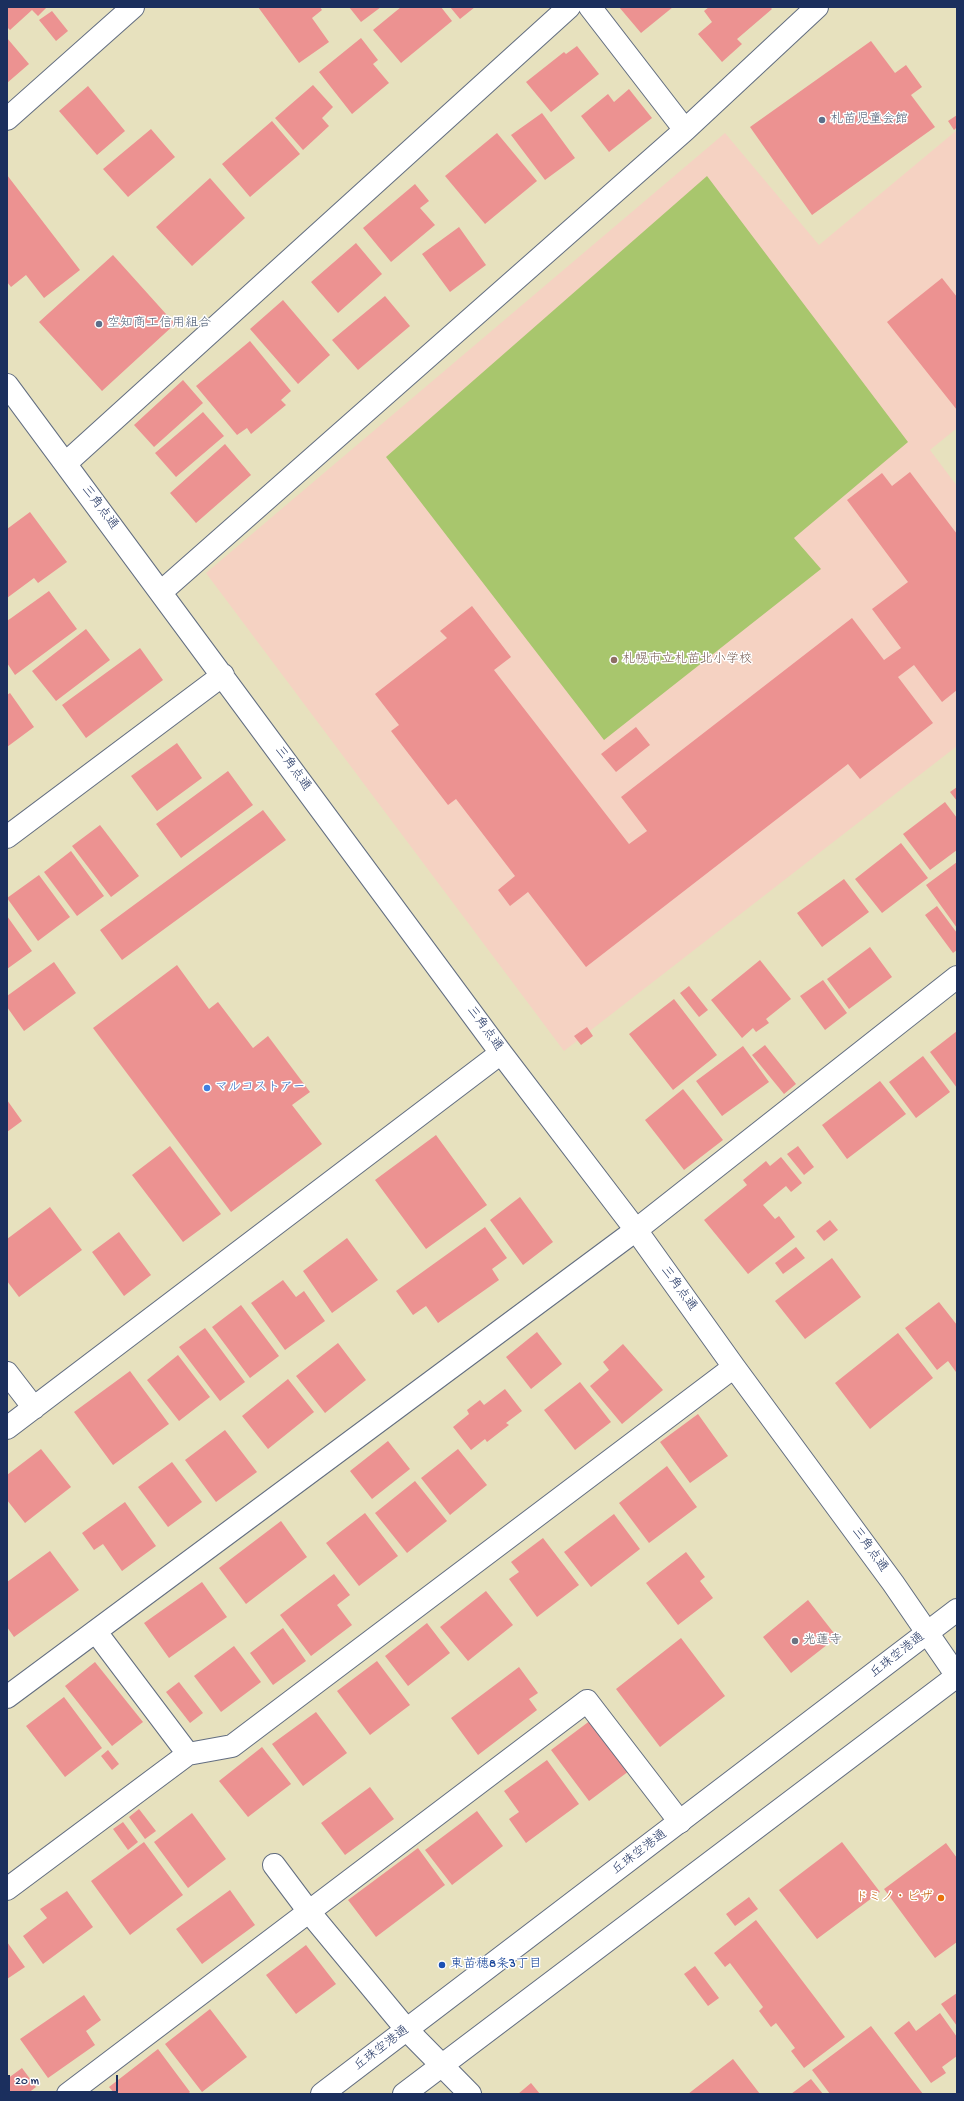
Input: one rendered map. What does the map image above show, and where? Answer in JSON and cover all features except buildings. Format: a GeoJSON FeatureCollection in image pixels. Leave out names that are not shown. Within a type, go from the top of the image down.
{"type":"FeatureCollection","features":[{"type":"Feature","properties":{"kind":"street"},"geometry":{"type":"LineString","coordinates":[[7,119],[133,7]]}},
{"type":"Feature","properties":{"kind":"street"},"geometry":{"type":"LineString","coordinates":[[66,463],[569,7]]}},
{"type":"Feature","properties":{"kind":"street"},"geometry":{"type":"LineString","coordinates":[[590,7],[685,130]]}},
{"type":"Feature","properties":{"kind":"street"},"geometry":{"type":"LineString","coordinates":[[161,592],[685,130],[817,7]]}},
{"type":"Feature","properties":{"kind":"street","name":"三角点通"},"geometry":{"type":"LineString","coordinates":[[11,399],[66,463],[501,1053],[636,1230],[734,1367],[893,1583],[957,1676]]}},
{"type":"Feature","properties":{"kind":"street"},"geometry":{"type":"LineString","coordinates":[[7,837],[223,675]]}},
{"type":"Feature","properties":{"kind":"street"},"geometry":{"type":"LineString","coordinates":[[7,1697],[636,1230],[957,977]]}},
{"type":"Feature","properties":{"kind":"street"},"geometry":{"type":"LineString","coordinates":[[7,1428],[501,1053]]}},
{"type":"Feature","properties":{"kind":"street"},"geometry":{"type":"LineString","coordinates":[[7,1888],[188,1754],[232,1746],[734,1367]]}},
{"type":"Feature","properties":{"kind":"street"},"geometry":{"type":"LineString","coordinates":[[7,1373],[34,1408]]}},
{"type":"Feature","properties":{"kind":"street","name":"丘珠空港通"},"geometry":{"type":"LineString","coordinates":[[322,2094],[957,1610]]}},
{"type":"Feature","properties":{"kind":"street"},"geometry":{"type":"LineString","coordinates":[[96,1632],[188,1754]]}},
{"type":"Feature","properties":{"kind":"street"},"geometry":{"type":"LineString","coordinates":[[404,2094],[957,1676]]}},
{"type":"Feature","properties":{"kind":"street"},"geometry":{"type":"LineString","coordinates":[[68,2094],[310,1913],[587,1701],[680,1822]]}},
{"type":"Feature","properties":{"kind":"street"},"geometry":{"type":"LineString","coordinates":[[274,1865],[310,1913],[407,2030],[470,2094]]}},
{"type":"Feature","properties":{"kind":"shaded area","name":"札幌市立札苗北小学校"},"geometry":{"type":"Polygon","coordinates":[[[957,130],[957,428],[930,450],[957,486],[957,746],[564,1051],[206,573],[725,133],[819,245],[957,130]]]}},
{"type":"Feature","properties":{"kind":"green space"},"geometry":{"type":"Polygon","coordinates":[[[707,176],[908,442],[794,538],[821,569],[604,740],[386,457],[707,176]]]}},
{"type":"Feature","properties":{"kind":"place","name":"札苗児童会館"},"geometry":{"type":"Point","coordinates":[822,120]}},
{"type":"Feature","properties":{"kind":"place","name":"空知商工信用組合"},"geometry":{"type":"Point","coordinates":[99,324]}},
{"type":"Feature","properties":{"kind":"place","name":"札幌市立札苗北小学校"},"geometry":{"type":"Point","coordinates":[614,660]}},
{"type":"Feature","properties":{"kind":"place","name":"マルコストアー"},"geometry":{"type":"Point","coordinates":[207,1088]}},
{"type":"Feature","properties":{"kind":"place","name":"光蓮寺"},"geometry":{"type":"Point","coordinates":[795,1641]}},
{"type":"Feature","properties":{"kind":"place","name":"ドミノ・ピザ"},"geometry":{"type":"Point","coordinates":[941,1898]}},
{"type":"Feature","properties":{"kind":"place","name":"東苗穂8条3丁目"},"geometry":{"type":"Point","coordinates":[442,1965]}}]}
